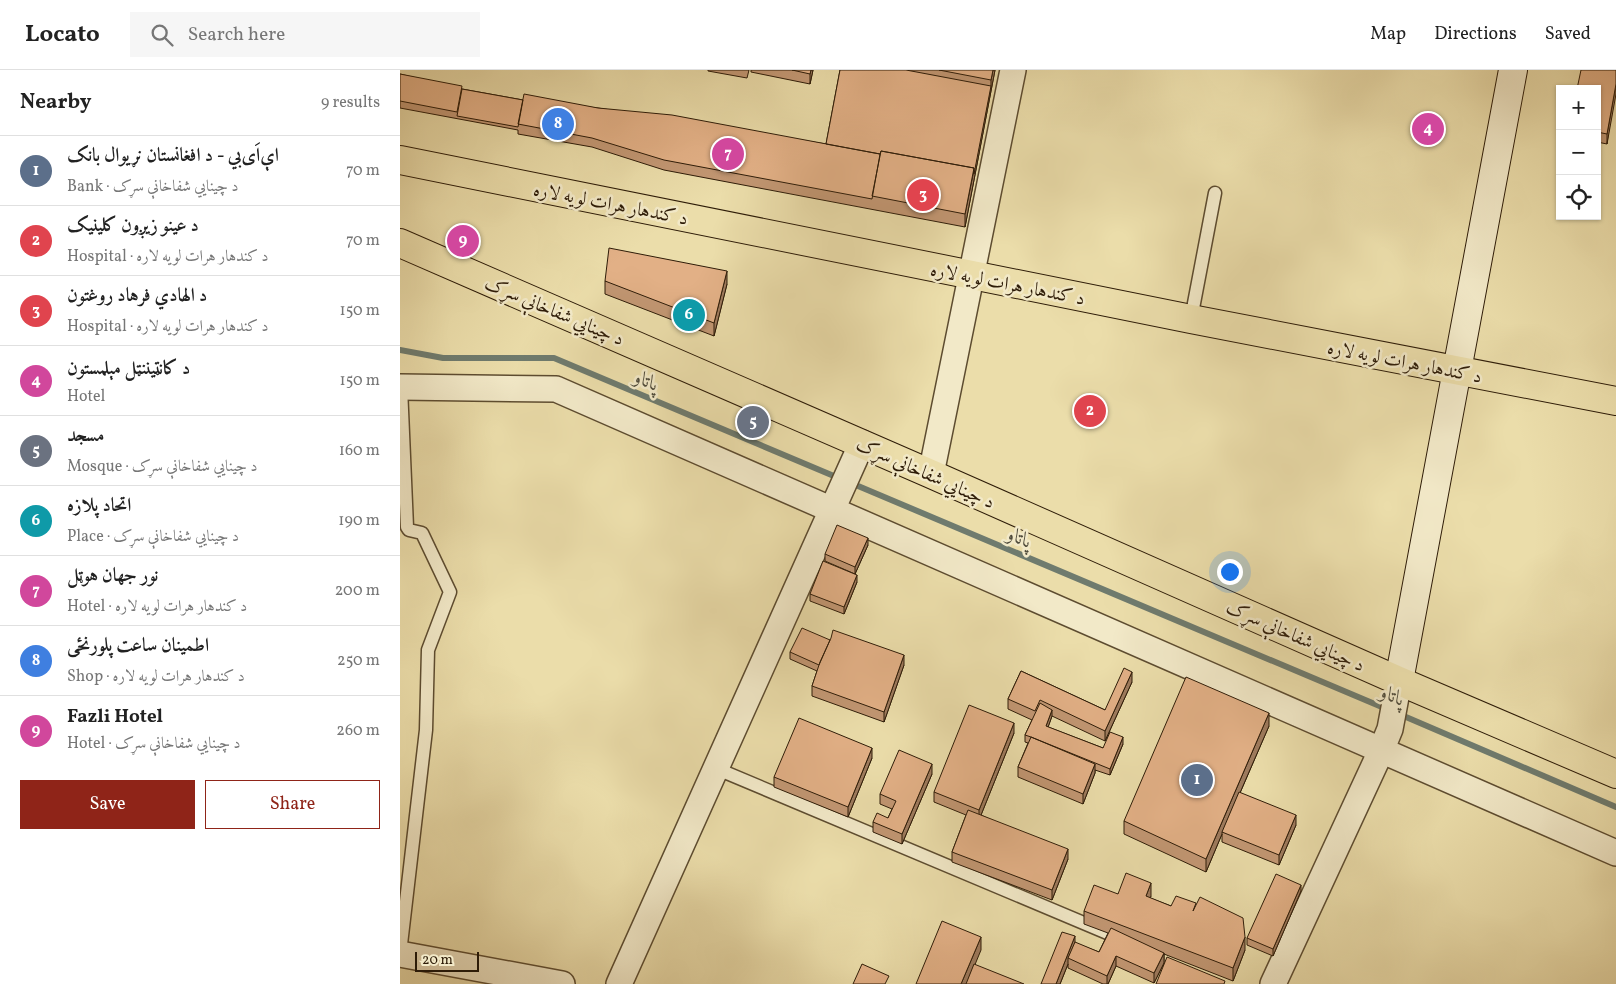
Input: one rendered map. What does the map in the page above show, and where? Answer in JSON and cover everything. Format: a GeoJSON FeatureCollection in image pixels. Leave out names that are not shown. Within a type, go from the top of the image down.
{"type":"FeatureCollection","features":[{"type":"Feature","properties":{"kind":"main road"},"geometry":{"type":"LineString","coordinates":[[1397,693],[1513,70]]}},
{"type":"Feature","properties":{"kind":"main road","name":"د کندهار هرات لویه لاره"},"geometry":{"type":"LineString","coordinates":[[400,160],[1191,319],[1616,401]]}},
{"type":"Feature","properties":{"kind":"main road","name":"د چينايي شفاخانې سړک"},"geometry":{"type":"LineString","coordinates":[[400,243],[859,452],[931,474],[1397,693],[1616,774]]}},
{"type":"Feature","properties":{"kind":"street"},"geometry":{"type":"LineString","coordinates":[[931,474],[1013,70]]}},
{"type":"Feature","properties":{"kind":"street"},"geometry":{"type":"LineString","coordinates":[[401,387],[556,389],[835,504],[1385,740],[1616,853]]}},
{"type":"Feature","properties":{"kind":"street"},"geometry":{"type":"LineString","coordinates":[[619,984],[859,452]]}},
{"type":"Feature","properties":{"kind":"street"},"geometry":{"type":"LineString","coordinates":[[1273,984],[1385,740],[1397,693]]}},
{"type":"Feature","properties":{"kind":"street"},"geometry":{"type":"LineString","coordinates":[[400,953],[562,984]]}},
{"type":"Feature","properties":{"kind":"lane"},"geometry":{"type":"LineString","coordinates":[[1191,319],[1214,193]]}},
{"type":"Feature","properties":{"kind":"lane"},"geometry":{"type":"LineString","coordinates":[[400,953],[426,730],[428,650],[450,592],[422,533],[409,530],[407,527],[401,387]]}},
{"type":"Feature","properties":{"kind":"lane"},"geometry":{"type":"LineString","coordinates":[[715,768],[1136,946]]}},
{"type":"Feature","properties":{"kind":"building"},"geometry":{"type":"Polygon","coordinates":[[[792,70],[811,70],[810,74],[792,70]]]}},
{"type":"Feature","properties":{"kind":"building"},"geometry":{"type":"Polygon","coordinates":[[[840,70],[906,70],[991,86],[974,174],[974,168],[881,151],[880,154],[826,144],[840,70]]]}},
{"type":"Feature","properties":{"kind":"building"},"geometry":{"type":"Polygon","coordinates":[[[939,70],[993,70],[991,80],[939,70]]]}},
{"type":"Feature","properties":{"kind":"building"},"geometry":{"type":"Polygon","coordinates":[[[1581,70],[1616,70],[1616,84],[1607,134],[1601,133],[1601,85],[1578,85],[1581,70]]]}},
{"type":"Feature","properties":{"kind":"building"},"geometry":{"type":"Polygon","coordinates":[[[400,74],[462,86],[457,112],[400,101],[400,74]]]}},
{"type":"Feature","properties":{"kind":"building"},"geometry":{"type":"Polygon","coordinates":[[[462,89],[523,100],[518,127],[457,116],[462,89]]]}},
{"type":"Feature","properties":{"kind":"building"},"geometry":{"type":"Polygon","coordinates":[[[524,94],[598,108],[672,115],[880,154],[872,199],[664,160],[592,138],[518,124],[524,94]]]}},
{"type":"Feature","properties":{"kind":"building"},"geometry":{"type":"Polygon","coordinates":[[[881,151],[974,168],[965,214],[872,196],[881,151]]]}},
{"type":"Feature","properties":{"kind":"building"},"geometry":{"type":"Polygon","coordinates":[[[609,248],[727,271],[714,323],[605,281],[609,248]]]}},
{"type":"Feature","properties":{"kind":"building"},"geometry":{"type":"Polygon","coordinates":[[[837,525],[868,538],[855,567],[825,554],[837,525]]]}},
{"type":"Feature","properties":{"kind":"building"},"geometry":{"type":"Polygon","coordinates":[[[823,561],[857,575],[844,607],[810,594],[823,561]]]}},
{"type":"Feature","properties":{"kind":"building"},"geometry":{"type":"Polygon","coordinates":[[[802,628],[830,640],[819,665],[790,652],[802,628]]]}},
{"type":"Feature","properties":{"kind":"building"},"geometry":{"type":"Polygon","coordinates":[[[833,630],[904,655],[884,712],[812,686],[833,630]]]}},
{"type":"Feature","properties":{"kind":"building"},"geometry":{"type":"Polygon","coordinates":[[[1124,668],[1132,672],[1105,731],[1040,700],[1035,711],[1008,699],[1021,671],[1105,710],[1124,668]]]}},
{"type":"Feature","properties":{"kind":"building"},"geometry":{"type":"Polygon","coordinates":[[[1186,677],[1269,713],[1206,859],[1124,821],[1186,677]]]}},
{"type":"Feature","properties":{"kind":"building"},"geometry":{"type":"Polygon","coordinates":[[[1040,703],[1052,710],[1046,726],[1103,748],[1110,732],[1123,737],[1110,769],[1025,735],[1040,703]]]}},
{"type":"Feature","properties":{"kind":"building"},"geometry":{"type":"Polygon","coordinates":[[[969,705],[1014,723],[979,810],[934,792],[969,705]]]}},
{"type":"Feature","properties":{"kind":"building"},"geometry":{"type":"Polygon","coordinates":[[[799,718],[872,748],[848,807],[774,777],[799,718]]]}},
{"type":"Feature","properties":{"kind":"building"},"geometry":{"type":"Polygon","coordinates":[[[1031,737],[1095,764],[1083,794],[1018,767],[1031,737]]]}},
{"type":"Feature","properties":{"kind":"building"},"geometry":{"type":"Polygon","coordinates":[[[899,750],[932,764],[902,834],[873,822],[877,813],[888,818],[896,801],[880,794],[899,750]]]}},
{"type":"Feature","properties":{"kind":"building"},"geometry":{"type":"Polygon","coordinates":[[[1239,792],[1296,815],[1279,855],[1222,832],[1239,792]]]}},
{"type":"Feature","properties":{"kind":"building"},"geometry":{"type":"Polygon","coordinates":[[[968,810],[1068,849],[1052,890],[952,852],[968,810]]]}},
{"type":"Feature","properties":{"kind":"building"},"geometry":{"type":"Polygon","coordinates":[[[1126,873],[1151,883],[1146,896],[1171,906],[1176,896],[1196,903],[1193,911],[1200,897],[1243,918],[1245,937],[1233,968],[1084,911],[1094,885],[1118,894],[1126,873]]]}},
{"type":"Feature","properties":{"kind":"building"},"geometry":{"type":"Polygon","coordinates":[[[1276,874],[1301,885],[1273,949],[1247,938],[1276,874]]]}},
{"type":"Feature","properties":{"kind":"building"},"geometry":{"type":"Polygon","coordinates":[[[942,921],[981,937],[961,984],[916,984],[942,921]]]}},
{"type":"Feature","properties":{"kind":"building"},"geometry":{"type":"Polygon","coordinates":[[[1111,928],[1164,953],[1154,973],[1116,956],[1107,976],[1068,958],[1075,942],[1099,952],[1111,928]]]}},
{"type":"Feature","properties":{"kind":"building"},"geometry":{"type":"Polygon","coordinates":[[[1062,932],[1075,936],[1056,984],[1041,984],[1062,932]]]}},
{"type":"Feature","properties":{"kind":"building"},"geometry":{"type":"Polygon","coordinates":[[[1167,957],[1225,981],[1224,984],[1156,984],[1167,957]]]}},
{"type":"Feature","properties":{"kind":"building"},"geometry":{"type":"Polygon","coordinates":[[[862,964],[889,976],[885,984],[853,984],[862,964]]]}},
{"type":"Feature","properties":{"kind":"building"},"geometry":{"type":"Polygon","coordinates":[[[974,964],[1024,984],[966,984],[974,964]]]}},
{"type":"Feature","properties":{"kind":"waterway","name":"پاتاو"},"geometry":{"type":"LineString","coordinates":[[400,350],[443,358],[554,358],[841,479]]}},
{"type":"Feature","properties":{"kind":"waterway","name":"پاتاو"},"geometry":{"type":"LineString","coordinates":[[851,483],[1389,710]]}},
{"type":"Feature","properties":{"kind":"waterway","name":"پاتاو"},"geometry":{"type":"LineString","coordinates":[[1399,714],[1616,807]]}},
{"type":"Feature","properties":{"kind":"place","name":"اطمینان ساعت پلورنځی"},"geometry":{"type":"Point","coordinates":[558,124]}},
{"type":"Feature","properties":{"kind":"place","name":"د کانټيننټل مېلمستون"},"geometry":{"type":"Point","coordinates":[1428,129]}},
{"type":"Feature","properties":{"kind":"place","name":"نور جهان هوټل"},"geometry":{"type":"Point","coordinates":[728,154]}},
{"type":"Feature","properties":{"kind":"place","name":"د الهادي فرهاد روغتون"},"geometry":{"type":"Point","coordinates":[923,195]}},
{"type":"Feature","properties":{"kind":"place","name":"Fazli Hotel"},"geometry":{"type":"Point","coordinates":[463,241]}},
{"type":"Feature","properties":{"kind":"place","name":"اتحاد پلازه"},"geometry":{"type":"Point","coordinates":[689,315]}},
{"type":"Feature","properties":{"kind":"place","name":"د عینو زیږون کلینیک"},"geometry":{"type":"Point","coordinates":[1090,411]}},
{"type":"Feature","properties":{"kind":"place","name":"مسجد"},"geometry":{"type":"Point","coordinates":[753,422]}},
{"type":"Feature","properties":{"kind":"place","name":"اې‌اَی‌بي - د افغانستان نړیوال بانک"},"geometry":{"type":"Point","coordinates":[1197,780]}}]}
